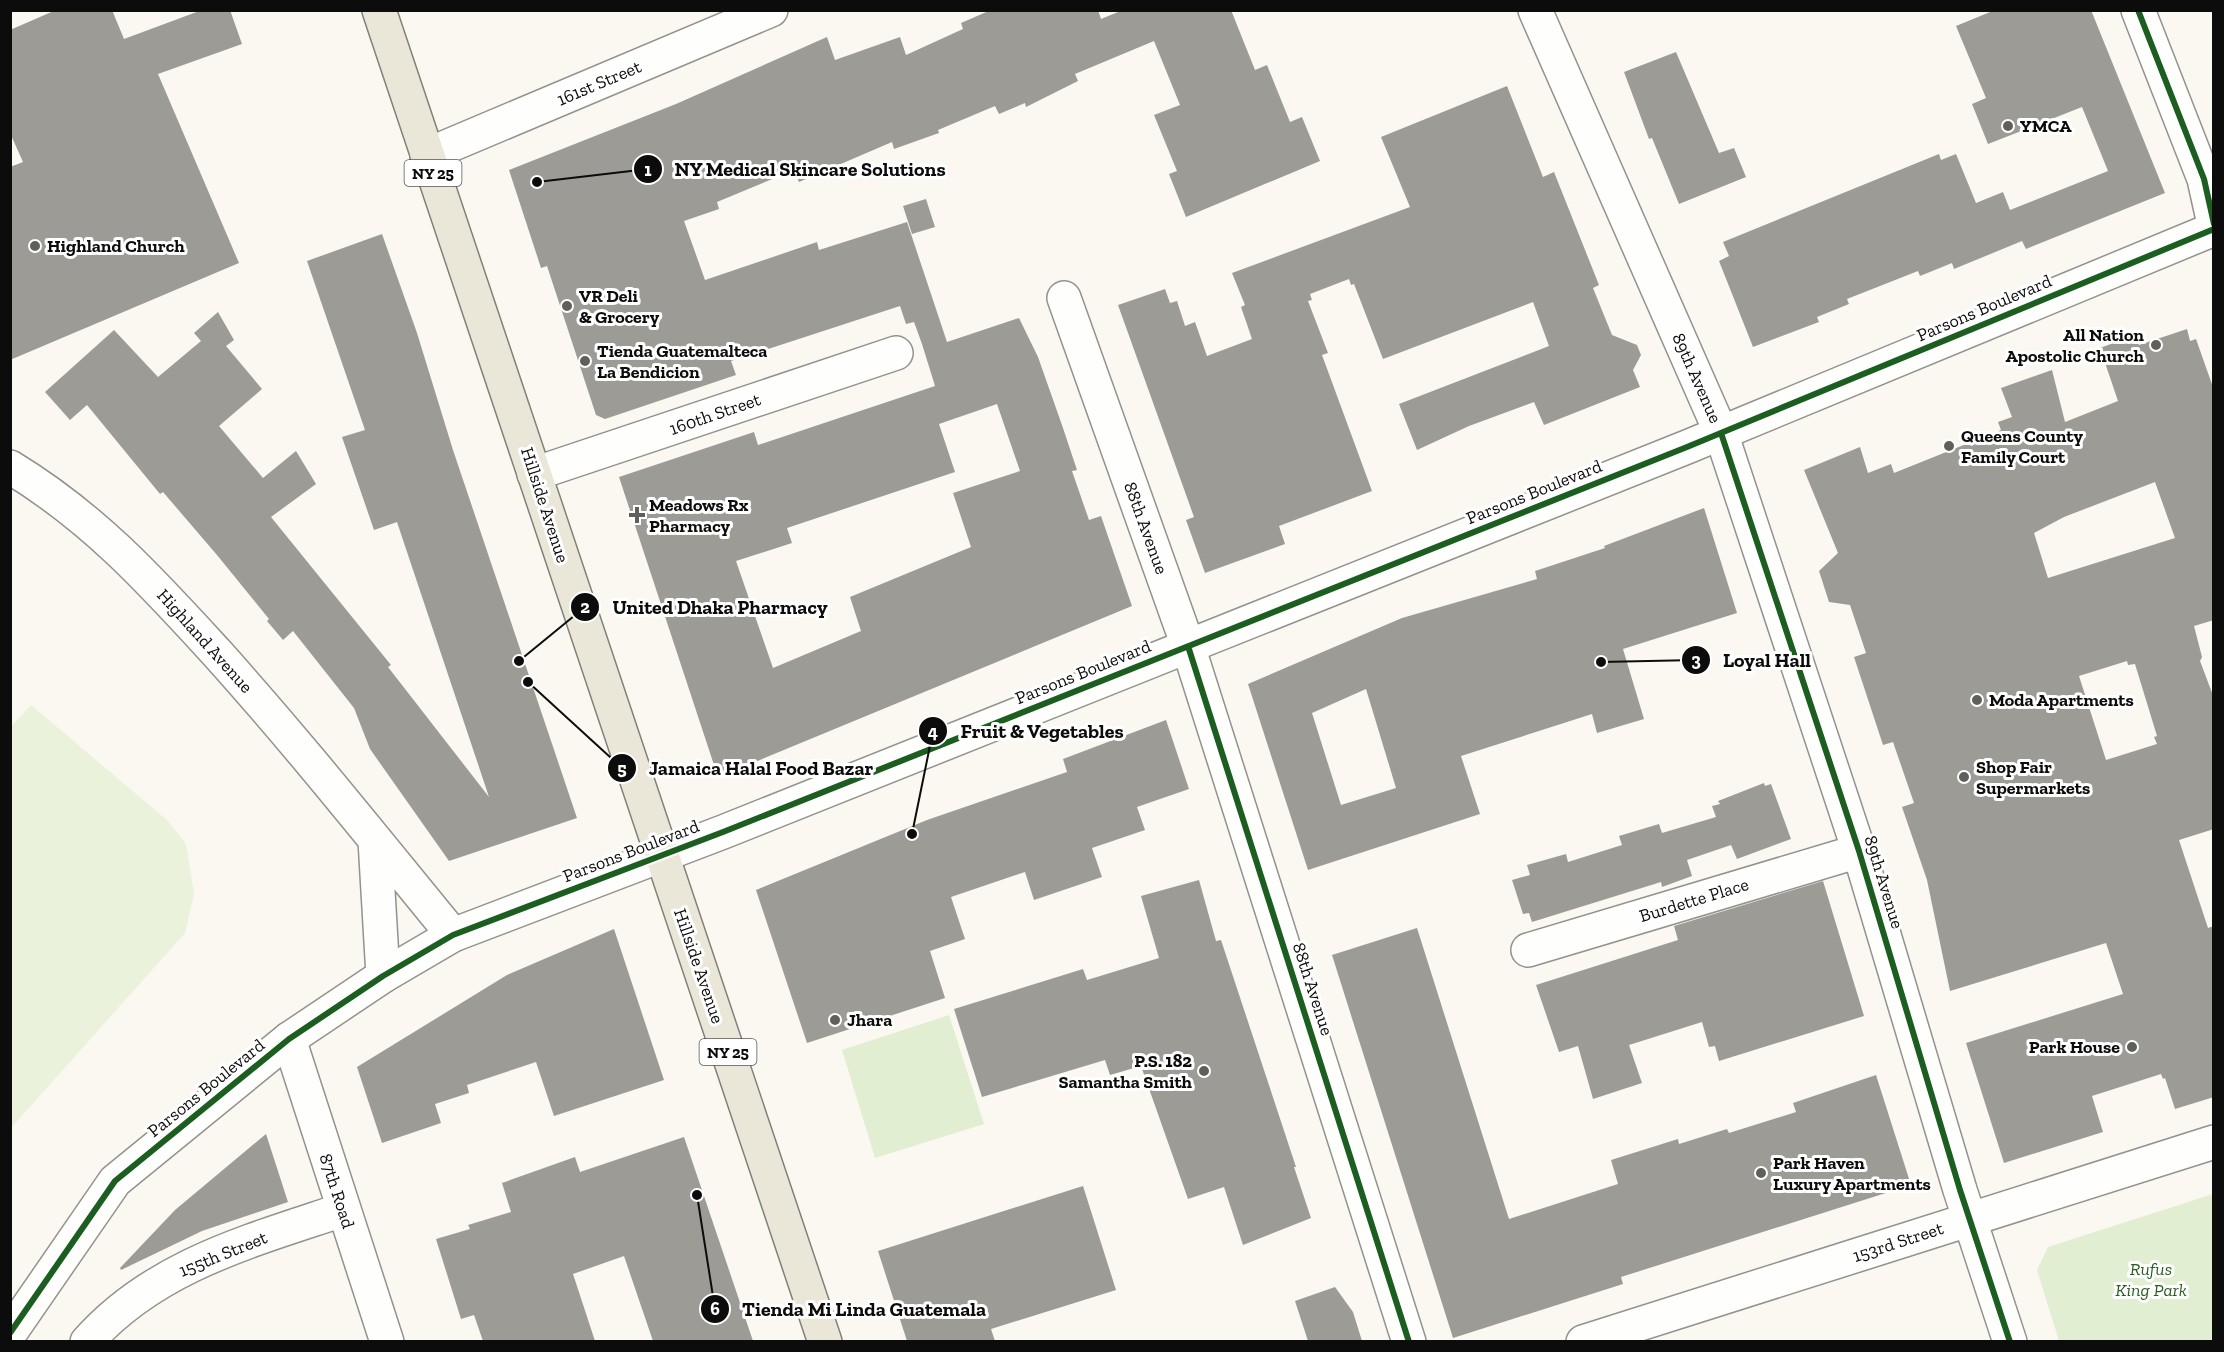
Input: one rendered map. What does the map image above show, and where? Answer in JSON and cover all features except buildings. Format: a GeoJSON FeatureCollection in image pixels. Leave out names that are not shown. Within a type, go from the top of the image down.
{"type":"FeatureCollection","features":[{"type":"Feature","properties":{"kind":"main road","name":"Hillside Avenue"},"geometry":{"type":"LineString","coordinates":[[379,10],[825,1341]]}},
{"type":"Feature","properties":{"kind":"street","name":"161st Street"},"geometry":{"type":"LineString","coordinates":[[427,155],[771,10]]}},
{"type":"Feature","properties":{"kind":"street","name":"89th Avenue"},"geometry":{"type":"LineString","coordinates":[[1535,10],[1721,433],[1859,851],[1969,1219],[2010,1341]]}},
{"type":"Feature","properties":{"kind":"street"},"geometry":{"type":"LineString","coordinates":[[2138,10],[2204,179],[2214,224]]}},
{"type":"Feature","properties":{"kind":"street","name":"Parsons Boulevard"},"geometry":{"type":"LineString","coordinates":[[10,1333],[115,1181],[289,1039],[383,976],[453,935],[662,856],[1721,433],[2214,229]]}},
{"type":"Feature","properties":{"kind":"street","name":"88th Avenue"},"geometry":{"type":"LineString","coordinates":[[1064,298],[1188,646],[1409,1341]]}},
{"type":"Feature","properties":{"kind":"street","name":"160th Street"},"geometry":{"type":"LineString","coordinates":[[534,474],[896,353]]}},
{"type":"Feature","properties":{"kind":"street","name":"Highland Avenue"},"geometry":{"type":"LineString","coordinates":[[10,467],[42,486],[92,525],[138,567],[242,681],[453,935]]}},
{"type":"Feature","properties":{"kind":"street"},"geometry":{"type":"LineString","coordinates":[[375,840],[383,976]]}},
{"type":"Feature","properties":{"kind":"street","name":"Burdette Place"},"geometry":{"type":"LineString","coordinates":[[1528,950],[1859,851]]}},
{"type":"Feature","properties":{"kind":"street","name":"87th Road"},"geometry":{"type":"LineString","coordinates":[[289,1039],[342,1210],[387,1341]]}},
{"type":"Feature","properties":{"kind":"street","name":"153rd Street"},"geometry":{"type":"LineString","coordinates":[[1583,1341],[2214,1142]]}},
{"type":"Feature","properties":{"kind":"street","name":"155th Street"},"geometry":{"type":"LineString","coordinates":[[87,1341],[141,1292],[193,1263],[342,1210]]}},
{"type":"Feature","properties":{"kind":"green space"},"geometry":{"type":"Polygon","coordinates":[[[31,705],[168,821],[186,844],[194,894],[185,933],[11,1128],[10,728],[31,705]]]}},
{"type":"Feature","properties":{"kind":"green space"},"geometry":{"type":"Polygon","coordinates":[[[949,1015],[984,1124],[875,1158],[842,1050],[949,1015]]]}},
{"type":"Feature","properties":{"kind":"green space","name":"Rufus King Park"},"geometry":{"type":"Polygon","coordinates":[[[2213,1194],[2213,1341],[2059,1341],[2037,1270],[2048,1247],[2213,1194]]]}},
{"type":"Feature","properties":{"kind":"cycle path"},"geometry":{"type":"LineString","coordinates":[[2138,10],[2204,179],[2214,224]]}},
{"type":"Feature","properties":{"kind":"cycle path"},"geometry":{"type":"LineString","coordinates":[[10,1333],[115,1181],[289,1039],[383,976],[453,935],[723,832],[1687,447],[2214,229]]}},
{"type":"Feature","properties":{"kind":"cycle path"},"geometry":{"type":"LineString","coordinates":[[1721,433],[1859,851],[1960,1190],[2010,1342]]}},
{"type":"Feature","properties":{"kind":"cycle path"},"geometry":{"type":"LineString","coordinates":[[1188,646],[1409,1342]]}},
{"type":"Feature","properties":{"kind":"place","name":"YMCA"},"geometry":{"type":"Point","coordinates":[2008,126]}},
{"type":"Feature","properties":{"kind":"place","name":"NY Medical Skincare Solutions"},"geometry":{"type":"Point","coordinates":[537,182]}},
{"type":"Feature","properties":{"kind":"place","name":"Highland Church"},"geometry":{"type":"Point","coordinates":[35,246]}},
{"type":"Feature","properties":{"kind":"place","name":"VR Deli & Grocery"},"geometry":{"type":"Point","coordinates":[567,306]}},
{"type":"Feature","properties":{"kind":"place","name":"All Nation Apostolic Church"},"geometry":{"type":"Point","coordinates":[2156,345]}},
{"type":"Feature","properties":{"kind":"place","name":"Tienda Guatemalteca La Bendicion"},"geometry":{"type":"Point","coordinates":[585,361]}},
{"type":"Feature","properties":{"kind":"place","name":"Queens County Family Court"},"geometry":{"type":"Point","coordinates":[1949,446]}},
{"type":"Feature","properties":{"kind":"place","name":"Meadows Rx Pharmacy"},"geometry":{"type":"Point","coordinates":[637,515]}},
{"type":"Feature","properties":{"kind":"place","name":"United Dhaka Pharmacy"},"geometry":{"type":"Point","coordinates":[519,661]}},
{"type":"Feature","properties":{"kind":"place","name":"Loyal Hall"},"geometry":{"type":"Point","coordinates":[1601,662]}},
{"type":"Feature","properties":{"kind":"place","name":"Jamaica Halal Food Bazar"},"geometry":{"type":"Point","coordinates":[528,682]}},
{"type":"Feature","properties":{"kind":"place","name":"Moda Apartments"},"geometry":{"type":"Point","coordinates":[1977,700]}},
{"type":"Feature","properties":{"kind":"place","name":"Shop Fair Supermarkets"},"geometry":{"type":"Point","coordinates":[1964,777]}},
{"type":"Feature","properties":{"kind":"place","name":"Fruit & Vegetables"},"geometry":{"type":"Point","coordinates":[912,834]}},
{"type":"Feature","properties":{"kind":"place","name":"Jhara"},"geometry":{"type":"Point","coordinates":[835,1020]}},
{"type":"Feature","properties":{"kind":"place","name":"Park House"},"geometry":{"type":"Point","coordinates":[2132,1047]}},
{"type":"Feature","properties":{"kind":"place","name":"P.S. 182 Samantha Smith"},"geometry":{"type":"Point","coordinates":[1204,1071]}},
{"type":"Feature","properties":{"kind":"place","name":"Park Haven Luxury Apartments"},"geometry":{"type":"Point","coordinates":[1761,1173]}},
{"type":"Feature","properties":{"kind":"place","name":"Tienda Mi Linda Guatemala"},"geometry":{"type":"Point","coordinates":[697,1195]}}]}
